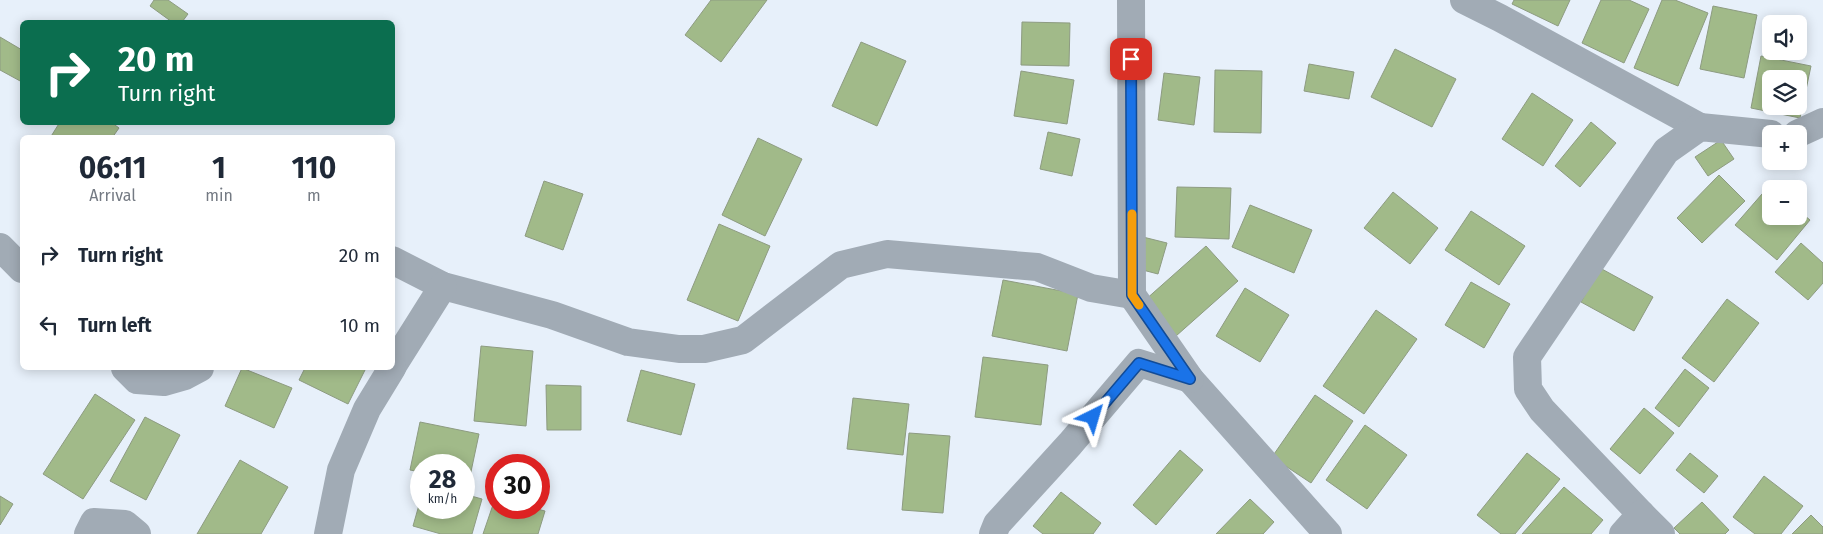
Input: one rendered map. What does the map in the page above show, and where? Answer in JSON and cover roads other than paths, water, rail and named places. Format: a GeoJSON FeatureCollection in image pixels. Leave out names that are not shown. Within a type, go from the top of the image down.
{"type":"FeatureCollection","features":[{"type":"Feature","properties":{"kind":"street"},"geometry":{"type":"LineString","coordinates":[[1130,0],[1132,295],[1190,379],[1328,534]]}},
{"type":"Feature","properties":{"kind":"street"},"geometry":{"type":"LineString","coordinates":[[1464,0],[1700,127],[1762,133]]}},
{"type":"Feature","properties":{"kind":"street"},"geometry":{"type":"LineString","coordinates":[[1807,129],[1823,122]]}},
{"type":"Feature","properties":{"kind":"street"},"geometry":{"type":"LineString","coordinates":[[1661,534],[1542,410],[1528,389],[1527,357],[1666,151],[1700,127]]}},
{"type":"Feature","properties":{"kind":"street"},"geometry":{"type":"LineString","coordinates":[[0,247],[20,267]]}},
{"type":"Feature","properties":{"kind":"street"},"geometry":{"type":"LineString","coordinates":[[395,262],[443,286],[552,315],[628,342],[679,348],[704,349],[743,340],[841,265],[887,254],[1037,268],[1091,288],[1132,295]]}},
{"type":"Feature","properties":{"kind":"street"},"geometry":{"type":"LineString","coordinates":[[395,362],[443,286]]}},
{"type":"Feature","properties":{"kind":"street"},"geometry":{"type":"LineString","coordinates":[[993,534],[997,524],[1070,444],[1139,363],[1190,379]]}},
{"type":"Feature","properties":{"kind":"street"},"geometry":{"type":"LineString","coordinates":[[126,370],[137,380],[164,382],[185,376],[196,370]]}},
{"type":"Feature","properties":{"kind":"street"},"geometry":{"type":"LineString","coordinates":[[328,534],[342,470],[367,408],[390,370]]}},
{"type":"Feature","properties":{"kind":"street"},"geometry":{"type":"LineString","coordinates":[[1623,534],[1641,514]]}},
{"type":"Feature","properties":{"kind":"street"},"geometry":{"type":"LineString","coordinates":[[88,534],[94,522],[125,524],[137,534]]}}]}
